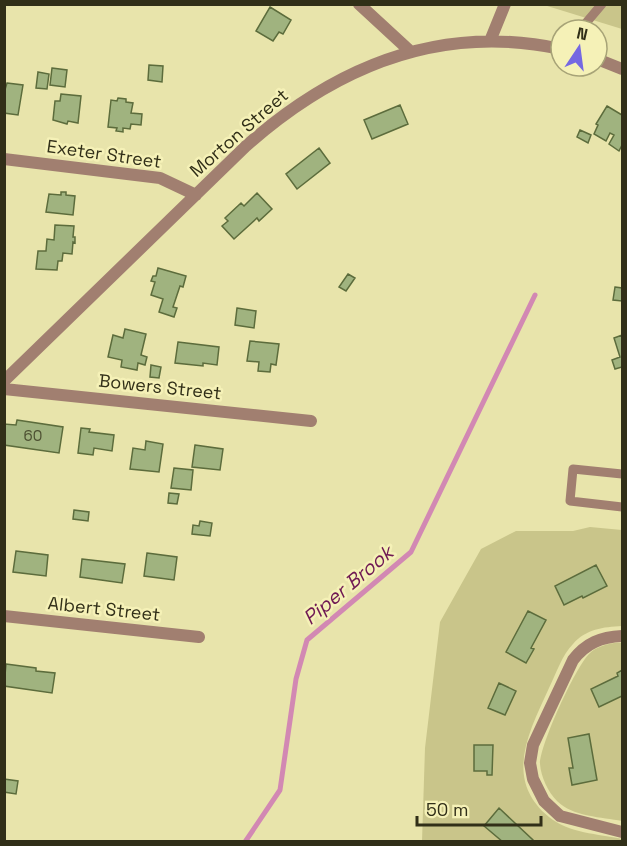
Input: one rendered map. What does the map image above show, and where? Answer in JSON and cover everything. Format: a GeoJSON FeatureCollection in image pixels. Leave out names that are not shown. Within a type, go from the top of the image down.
{"type":"FeatureCollection","features":[{"type":"Feature","properties":{"kind":"street"},"geometry":{"type":"LineString","coordinates":[[359,4],[411,52]]}},
{"type":"Feature","properties":{"kind":"street"},"geometry":{"type":"LineString","coordinates":[[490,41],[505,4]]}},
{"type":"Feature","properties":{"kind":"street","name":"Morton Street"},"geometry":{"type":"LineString","coordinates":[[4,381],[258,135],[303,101],[370,65],[411,52],[449,44],[490,41],[530,43],[549,47]]}},
{"type":"Feature","properties":{"kind":"street","name":"Exeter Street"},"geometry":{"type":"LineString","coordinates":[[4,159],[160,178],[196,195]]}},
{"type":"Feature","properties":{"kind":"street","name":"Bowers Street"},"geometry":{"type":"LineString","coordinates":[[4,390],[311,421]]}},
{"type":"Feature","properties":{"kind":"street","name":"Albert Street"},"geometry":{"type":"LineString","coordinates":[[4,616],[199,637]]}},
{"type":"Feature","properties":{"kind":"street"},"geometry":{"type":"LineString","coordinates":[[622,636],[593,641],[573,660],[533,745],[530,763],[535,786],[544,801],[554,811],[566,818],[622,832]]}},
{"type":"Feature","properties":{"kind":"lane"},"geometry":{"type":"LineString","coordinates":[[590,18],[602,4]]}},
{"type":"Feature","properties":{"kind":"lane"},"geometry":{"type":"LineString","coordinates":[[622,474],[573,468],[570,501],[622,507]]}},
{"type":"Feature","properties":{"kind":"shaded area"},"geometry":{"type":"Polygon","coordinates":[[[544,5],[622,5],[622,29],[609,25],[609,18],[586,18],[544,5]]]}},
{"type":"Feature","properties":{"kind":"shaded area"},"geometry":{"type":"Polygon","coordinates":[[[590,527],[622,530],[622,626],[589,632],[569,648],[534,721],[524,755],[524,771],[527,787],[535,802],[549,817],[574,830],[622,839],[622,841],[422,842],[425,748],[440,622],[481,549],[516,531],[573,531],[590,527]]]}},
{"type":"Feature","properties":{"kind":"shaded area"},"geometry":{"type":"Polygon","coordinates":[[[614,643],[622,643],[622,821],[588,816],[564,806],[548,789],[540,764],[552,725],[575,674],[594,650],[614,643]]]}},
{"type":"Feature","properties":{"kind":"building"},"geometry":{"type":"Polygon","coordinates":[[[270,7],[291,20],[283,34],[279,32],[273,41],[256,31],[270,7]]]}},
{"type":"Feature","properties":{"kind":"building"},"geometry":{"type":"Polygon","coordinates":[[[149,65],[163,66],[162,82],[148,80],[149,65]]]}},
{"type":"Feature","properties":{"kind":"building"},"geometry":{"type":"Polygon","coordinates":[[[52,68],[67,70],[65,87],[50,85],[52,68]]]}},
{"type":"Feature","properties":{"kind":"building"},"geometry":{"type":"Polygon","coordinates":[[[38,72],[49,74],[47,89],[36,88],[38,72]]]}},
{"type":"Feature","properties":{"kind":"building"},"geometry":{"type":"Polygon","coordinates":[[[7,83],[23,85],[18,115],[4,113],[4,93],[7,83]]]}},
{"type":"Feature","properties":{"kind":"building"},"geometry":{"type":"Polygon","coordinates":[[[61,94],[81,96],[78,123],[68,121],[67,124],[53,120],[55,101],[60,101],[61,94]]]}},
{"type":"Feature","properties":{"kind":"building"},"geometry":{"type":"Polygon","coordinates":[[[118,98],[133,103],[131,113],[142,114],[141,125],[131,124],[130,129],[123,128],[123,132],[116,131],[117,128],[108,127],[111,100],[117,101],[118,98]]]}},
{"type":"Feature","properties":{"kind":"building"},"geometry":{"type":"Polygon","coordinates":[[[400,105],[408,124],[372,139],[364,120],[400,105]]]}},
{"type":"Feature","properties":{"kind":"building"},"geometry":{"type":"Polygon","coordinates":[[[607,106],[622,115],[622,145],[619,151],[609,144],[614,135],[610,133],[606,141],[594,134],[598,125],[596,124],[607,106]]]}},
{"type":"Feature","properties":{"kind":"building"},"geometry":{"type":"Polygon","coordinates":[[[580,130],[591,135],[588,143],[577,137],[580,130]]]}},
{"type":"Feature","properties":{"kind":"building"},"geometry":{"type":"Polygon","coordinates":[[[319,148],[330,163],[297,189],[286,174],[319,148]]]}},
{"type":"Feature","properties":{"kind":"building"},"geometry":{"type":"Polygon","coordinates":[[[61,192],[75,196],[73,215],[46,212],[49,194],[61,195],[61,192]]]}},
{"type":"Feature","properties":{"kind":"building"},"geometry":{"type":"Polygon","coordinates":[[[257,193],[272,209],[259,221],[257,218],[234,239],[222,226],[228,221],[225,218],[241,203],[244,206],[257,193]]]}},
{"type":"Feature","properties":{"kind":"building"},"geometry":{"type":"Polygon","coordinates":[[[55,225],[74,226],[75,243],[73,242],[72,254],[63,253],[62,261],[58,261],[57,270],[36,269],[38,251],[46,251],[47,239],[54,240],[55,225]]]}},
{"type":"Feature","properties":{"kind":"building"},"geometry":{"type":"Polygon","coordinates":[[[158,268],[186,276],[173,307],[177,308],[174,317],[159,312],[163,299],[151,295],[155,282],[151,281],[153,276],[156,276],[158,268]]]}},
{"type":"Feature","properties":{"kind":"building"},"geometry":{"type":"Polygon","coordinates":[[[348,274],[355,278],[346,291],[339,287],[348,274]]]}},
{"type":"Feature","properties":{"kind":"building"},"geometry":{"type":"Polygon","coordinates":[[[615,287],[622,288],[622,301],[613,300],[615,287]]]}},
{"type":"Feature","properties":{"kind":"building"},"geometry":{"type":"Polygon","coordinates":[[[237,308],[256,311],[254,328],[235,325],[237,308]]]}},
{"type":"Feature","properties":{"kind":"building"},"geometry":{"type":"Polygon","coordinates":[[[125,329],[146,334],[141,355],[147,357],[145,365],[138,363],[137,370],[121,367],[122,360],[108,357],[113,335],[123,338],[125,329]]]}},
{"type":"Feature","properties":{"kind":"building"},"geometry":{"type":"Polygon","coordinates":[[[622,335],[622,367],[615,369],[612,360],[620,357],[614,338],[622,335]]]}},
{"type":"Feature","properties":{"kind":"building"},"geometry":{"type":"Polygon","coordinates":[[[250,341],[279,344],[276,365],[271,364],[270,372],[258,371],[259,362],[247,361],[250,341]]]}},
{"type":"Feature","properties":{"kind":"building"},"geometry":{"type":"Polygon","coordinates":[[[178,342],[219,347],[217,365],[175,363],[178,342]]]}},
{"type":"Feature","properties":{"kind":"building"},"geometry":{"type":"Polygon","coordinates":[[[151,365],[161,367],[159,378],[150,377],[151,365]]]}},
{"type":"Feature","properties":{"kind":"building"},"geometry":{"type":"Polygon","coordinates":[[[17,420],[63,427],[59,453],[4,445],[4,424],[16,425],[17,420]]]}},
{"type":"Feature","properties":{"kind":"building"},"geometry":{"type":"Polygon","coordinates":[[[81,428],[90,429],[89,432],[114,435],[112,451],[94,448],[93,455],[78,453],[81,428]]]}},
{"type":"Feature","properties":{"kind":"building"},"geometry":{"type":"Polygon","coordinates":[[[146,441],[163,444],[159,472],[130,469],[133,448],[145,450],[146,441]]]}},
{"type":"Feature","properties":{"kind":"building"},"geometry":{"type":"Polygon","coordinates":[[[195,445],[223,449],[220,470],[192,467],[195,445]]]}},
{"type":"Feature","properties":{"kind":"building"},"geometry":{"type":"Polygon","coordinates":[[[174,468],[193,470],[191,490],[171,488],[174,468]]]}},
{"type":"Feature","properties":{"kind":"building"},"geometry":{"type":"Polygon","coordinates":[[[169,493],[179,494],[177,504],[168,503],[169,493]]]}},
{"type":"Feature","properties":{"kind":"building"},"geometry":{"type":"Polygon","coordinates":[[[74,510],[89,512],[88,521],[73,519],[74,510]]]}},
{"type":"Feature","properties":{"kind":"building"},"geometry":{"type":"Polygon","coordinates":[[[200,521],[212,523],[210,536],[192,534],[193,525],[199,526],[200,521]]]}},
{"type":"Feature","properties":{"kind":"building"},"geometry":{"type":"Polygon","coordinates":[[[16,551],[48,555],[46,576],[13,572],[16,551]]]}},
{"type":"Feature","properties":{"kind":"building"},"geometry":{"type":"Polygon","coordinates":[[[147,553],[177,557],[174,580],[144,576],[147,553]]]}},
{"type":"Feature","properties":{"kind":"building"},"geometry":{"type":"Polygon","coordinates":[[[82,559],[125,564],[122,583],[80,577],[82,559]]]}},
{"type":"Feature","properties":{"kind":"building"},"geometry":{"type":"Polygon","coordinates":[[[596,565],[607,586],[564,605],[555,586],[596,565]]]}},
{"type":"Feature","properties":{"kind":"building"},"geometry":{"type":"Polygon","coordinates":[[[528,611],[546,620],[526,663],[506,652],[528,611]]]}},
{"type":"Feature","properties":{"kind":"building"},"geometry":{"type":"Polygon","coordinates":[[[6,664],[55,673],[52,693],[4,686],[6,664]]]}},
{"type":"Feature","properties":{"kind":"building"},"geometry":{"type":"Polygon","coordinates":[[[622,670],[622,696],[599,707],[591,689],[618,676],[617,673],[622,670]]]}},
{"type":"Feature","properties":{"kind":"building"},"geometry":{"type":"Polygon","coordinates":[[[499,683],[516,691],[505,715],[488,708],[499,683]]]}},
{"type":"Feature","properties":{"kind":"building"},"geometry":{"type":"Polygon","coordinates":[[[589,734],[597,780],[572,785],[569,768],[573,768],[568,738],[589,734]]]}},
{"type":"Feature","properties":{"kind":"building"},"geometry":{"type":"Polygon","coordinates":[[[474,745],[493,745],[492,775],[487,775],[487,771],[474,771],[474,745]]]}},
{"type":"Feature","properties":{"kind":"building"},"geometry":{"type":"Polygon","coordinates":[[[4,779],[18,781],[16,794],[4,792],[4,779]]]}},
{"type":"Feature","properties":{"kind":"building"},"geometry":{"type":"Polygon","coordinates":[[[499,808],[533,840],[532,842],[503,842],[484,826],[499,808]]]}},
{"type":"Feature","properties":{"kind":"waterway","name":"Piper Brook"},"geometry":{"type":"LineString","coordinates":[[245,842],[280,790],[296,679],[307,640],[411,552],[535,295]]}}]}
